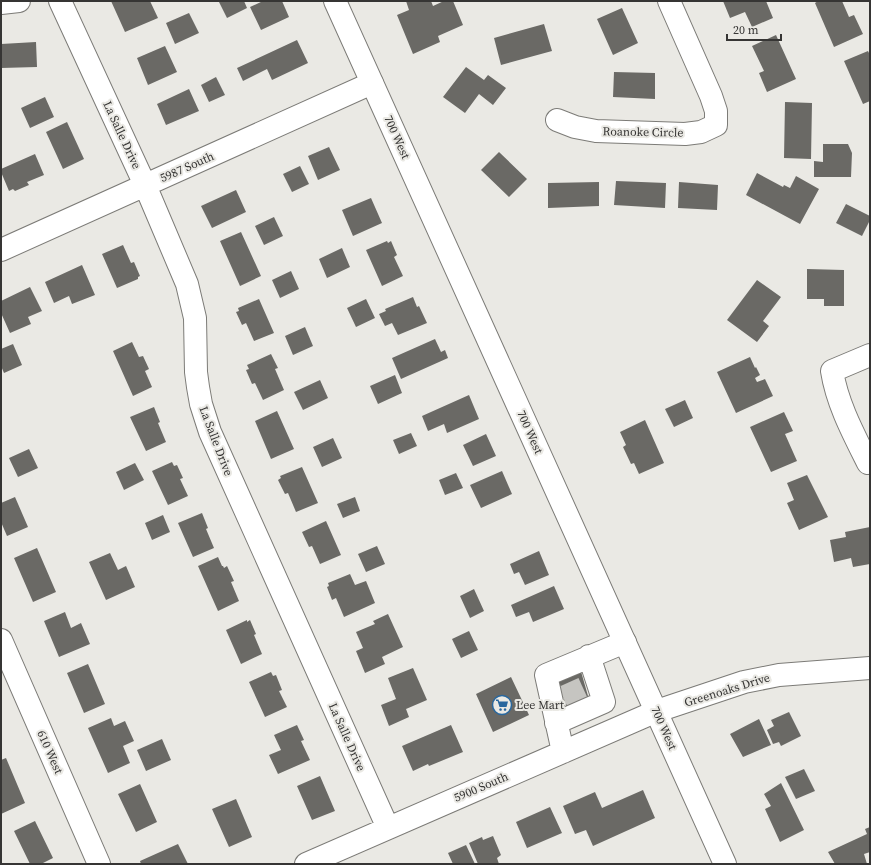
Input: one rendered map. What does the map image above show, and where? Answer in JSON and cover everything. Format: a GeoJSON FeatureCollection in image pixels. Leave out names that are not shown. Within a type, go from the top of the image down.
{"type":"FeatureCollection","features":[{"type":"Feature","properties":{"kind":"street"},"geometry":{"type":"LineString","coordinates":[[1,3],[19,1]]}},
{"type":"Feature","properties":{"kind":"street","name":"La Salle Drive"},"geometry":{"type":"LineString","coordinates":[[60,1],[181,267],[196,318],[196,372],[201,404],[210,432],[388,828]]}},
{"type":"Feature","properties":{"kind":"street","name":"700 West"},"geometry":{"type":"LineString","coordinates":[[335,1],[725,864]]}},
{"type":"Feature","properties":{"kind":"street","name":"Roanoke Circle"},"geometry":{"type":"LineString","coordinates":[[557,120],[574,127],[596,131],[685,134],[700,132],[716,125],[716,111],[711,96],[669,1]]}},
{"type":"Feature","properties":{"kind":"street","name":"5987 South"},"geometry":{"type":"LineString","coordinates":[[1,250],[372,83]]}},
{"type":"Feature","properties":{"kind":"street"},"geometry":{"type":"LineString","coordinates":[[868,463],[839,400],[834,386],[832,371],[870,355]]}},
{"type":"Feature","properties":{"kind":"street","name":"610 West"},"geometry":{"type":"LineString","coordinates":[[1,640],[99,864]]}},
{"type":"Feature","properties":{"kind":"street"},"geometry":{"type":"LineString","coordinates":[[563,752],[556,723],[558,700],[546,674],[625,642]]}},
{"type":"Feature","properties":{"kind":"street"},"geometry":{"type":"LineString","coordinates":[[556,723],[604,702],[591,685],[589,656]]}},
{"type":"Feature","properties":{"kind":"street","name":"Greenoaks Drive"},"geometry":{"type":"LineString","coordinates":[[656,711],[744,682],[779,675],[870,668]]}},
{"type":"Feature","properties":{"kind":"street","name":"5900 South"},"geometry":{"type":"LineString","coordinates":[[306,864],[656,711]]}},
{"type":"Feature","properties":{"kind":"building"},"geometry":{"type":"Polygon","coordinates":[[[111,1],[150,1],[158,18],[125,32],[111,1]]]}},
{"type":"Feature","properties":{"kind":"building"},"geometry":{"type":"Polygon","coordinates":[[[244,1],[247,8],[227,18],[219,2],[244,1]]]}},
{"type":"Feature","properties":{"kind":"building"},"geometry":{"type":"Polygon","coordinates":[[[263,1],[282,1],[289,17],[261,30],[250,7],[263,1]]]}},
{"type":"Feature","properties":{"kind":"building"},"geometry":{"type":"Polygon","coordinates":[[[406,1],[431,1],[433,6],[444,1],[453,1],[463,25],[438,36],[440,42],[413,54],[397,15],[409,10],[406,1]]]}},
{"type":"Feature","properties":{"kind":"building"},"geometry":{"type":"Polygon","coordinates":[[[723,1],[766,1],[773,18],[752,27],[745,12],[730,18],[723,1]]]}},
{"type":"Feature","properties":{"kind":"building"},"geometry":{"type":"Polygon","coordinates":[[[818,1],[842,1],[849,17],[854,15],[863,34],[834,47],[815,3],[818,1]]]}},
{"type":"Feature","properties":{"kind":"building"},"geometry":{"type":"Polygon","coordinates":[[[622,8],[638,43],[613,55],[597,19],[622,8]]]}},
{"type":"Feature","properties":{"kind":"building"},"geometry":{"type":"Polygon","coordinates":[[[189,13],[199,33],[175,44],[166,23],[189,13]]]}},
{"type":"Feature","properties":{"kind":"building"},"geometry":{"type":"Polygon","coordinates":[[[544,24],[552,51],[501,65],[494,38],[544,24]]]}},
{"type":"Feature","properties":{"kind":"building"},"geometry":{"type":"Polygon","coordinates":[[[776,35],[796,79],[767,92],[759,73],[764,71],[752,46],[776,35]]]}},
{"type":"Feature","properties":{"kind":"building"},"geometry":{"type":"Polygon","coordinates":[[[297,40],[308,63],[272,80],[267,69],[243,81],[237,68],[297,40]]]}},
{"type":"Feature","properties":{"kind":"building"},"geometry":{"type":"Polygon","coordinates":[[[36,42],[37,67],[1,68],[1,44],[36,42]]]}},
{"type":"Feature","properties":{"kind":"building"},"geometry":{"type":"Polygon","coordinates":[[[165,46],[177,72],[148,85],[137,58],[165,46]]]}},
{"type":"Feature","properties":{"kind":"building"},"geometry":{"type":"Polygon","coordinates":[[[868,51],[870,55],[870,101],[863,104],[844,61],[868,51]]]}},
{"type":"Feature","properties":{"kind":"building"},"geometry":{"type":"Polygon","coordinates":[[[466,67],[484,80],[488,75],[506,88],[493,105],[479,94],[465,113],[443,97],[466,67]]]}},
{"type":"Feature","properties":{"kind":"building"},"geometry":{"type":"Polygon","coordinates":[[[614,72],[655,73],[655,99],[613,97],[614,72]]]}},
{"type":"Feature","properties":{"kind":"building"},"geometry":{"type":"Polygon","coordinates":[[[216,77],[225,95],[209,102],[201,85],[216,77]]]}},
{"type":"Feature","properties":{"kind":"building"},"geometry":{"type":"Polygon","coordinates":[[[189,89],[199,111],[166,125],[157,104],[189,89]]]}},
{"type":"Feature","properties":{"kind":"building"},"geometry":{"type":"Polygon","coordinates":[[[45,97],[54,117],[30,128],[21,108],[45,97]]]}},
{"type":"Feature","properties":{"kind":"building"},"geometry":{"type":"Polygon","coordinates":[[[785,102],[812,103],[811,159],[784,158],[785,102]]]}},
{"type":"Feature","properties":{"kind":"building"},"geometry":{"type":"Polygon","coordinates":[[[67,122],[84,159],[63,169],[46,132],[67,122]]]}},
{"type":"Feature","properties":{"kind":"building"},"geometry":{"type":"Polygon","coordinates":[[[823,144],[848,144],[852,153],[851,177],[814,177],[814,161],[823,162],[823,144]]]}},
{"type":"Feature","properties":{"kind":"building"},"geometry":{"type":"Polygon","coordinates":[[[329,147],[340,170],[318,180],[308,156],[329,147]]]}},
{"type":"Feature","properties":{"kind":"building"},"geometry":{"type":"Polygon","coordinates":[[[499,152],[527,179],[509,197],[481,170],[499,152]]]}},
{"type":"Feature","properties":{"kind":"building"},"geometry":{"type":"Polygon","coordinates":[[[35,154],[44,175],[27,182],[29,185],[15,191],[13,189],[9,191],[1,169],[35,154]]]}},
{"type":"Feature","properties":{"kind":"building"},"geometry":{"type":"Polygon","coordinates":[[[300,166],[309,184],[292,192],[283,174],[300,166]]]}},
{"type":"Feature","properties":{"kind":"building"},"geometry":{"type":"Polygon","coordinates":[[[757,173],[783,187],[784,185],[790,188],[796,176],[819,189],[800,224],[746,195],[757,173]]]}},
{"type":"Feature","properties":{"kind":"building"},"geometry":{"type":"Polygon","coordinates":[[[616,181],[666,183],[665,208],[614,205],[616,181]]]}},
{"type":"Feature","properties":{"kind":"building"},"geometry":{"type":"Polygon","coordinates":[[[599,182],[599,206],[548,208],[548,183],[599,182]]]}},
{"type":"Feature","properties":{"kind":"building"},"geometry":{"type":"Polygon","coordinates":[[[679,182],[718,185],[717,210],[678,208],[679,182]]]}},
{"type":"Feature","properties":{"kind":"building"},"geometry":{"type":"Polygon","coordinates":[[[236,190],[246,212],[212,228],[201,206],[236,190]]]}},
{"type":"Feature","properties":{"kind":"building"},"geometry":{"type":"Polygon","coordinates":[[[371,198],[382,223],[353,236],[342,210],[371,198]]]}},
{"type":"Feature","properties":{"kind":"building"},"geometry":{"type":"Polygon","coordinates":[[[846,204],[870,216],[870,220],[862,236],[836,223],[846,204]]]}},
{"type":"Feature","properties":{"kind":"building"},"geometry":{"type":"Polygon","coordinates":[[[274,217],[283,236],[264,245],[255,226],[274,217]]]}},
{"type":"Feature","properties":{"kind":"building"},"geometry":{"type":"Polygon","coordinates":[[[241,232],[261,276],[240,286],[220,241],[241,232]]]}},
{"type":"Feature","properties":{"kind":"building"},"geometry":{"type":"Polygon","coordinates":[[[387,241],[388,243],[391,241],[397,255],[394,257],[403,276],[382,286],[366,250],[387,241]]]}},
{"type":"Feature","properties":{"kind":"building"},"geometry":{"type":"Polygon","coordinates":[[[123,245],[131,263],[134,262],[140,276],[138,279],[117,288],[102,254],[123,245]]]}},
{"type":"Feature","properties":{"kind":"building"},"geometry":{"type":"Polygon","coordinates":[[[342,248],[350,267],[327,278],[319,259],[342,248]]]}},
{"type":"Feature","properties":{"kind":"building"},"geometry":{"type":"Polygon","coordinates":[[[82,265],[95,295],[72,304],[69,296],[54,303],[45,282],[82,265]]]}},
{"type":"Feature","properties":{"kind":"building"},"geometry":{"type":"Polygon","coordinates":[[[807,269],[844,270],[844,306],[824,306],[824,299],[807,299],[807,269]]]}},
{"type":"Feature","properties":{"kind":"building"},"geometry":{"type":"Polygon","coordinates":[[[291,271],[299,289],[280,298],[272,280],[291,271]]]}},
{"type":"Feature","properties":{"kind":"building"},"geometry":{"type":"Polygon","coordinates":[[[757,280],[781,297],[763,321],[769,326],[757,342],[727,320],[757,280]]]}},
{"type":"Feature","properties":{"kind":"building"},"geometry":{"type":"Polygon","coordinates":[[[30,287],[42,311],[28,317],[31,324],[10,333],[1,313],[1,301],[30,287]]]}},
{"type":"Feature","properties":{"kind":"building"},"geometry":{"type":"Polygon","coordinates":[[[413,297],[417,307],[419,306],[427,323],[398,335],[392,323],[385,326],[379,314],[386,311],[385,309],[413,297]]]}},
{"type":"Feature","properties":{"kind":"building"},"geometry":{"type":"Polygon","coordinates":[[[259,299],[274,333],[254,341],[246,323],[242,325],[236,312],[239,311],[238,308],[259,299]]]}},
{"type":"Feature","properties":{"kind":"building"},"geometry":{"type":"Polygon","coordinates":[[[366,299],[375,318],[356,327],[347,308],[366,299]]]}},
{"type":"Feature","properties":{"kind":"building"},"geometry":{"type":"Polygon","coordinates":[[[305,327],[313,346],[293,355],[285,336],[305,327]]]}},
{"type":"Feature","properties":{"kind":"building"},"geometry":{"type":"Polygon","coordinates":[[[435,339],[441,352],[445,350],[448,358],[401,379],[392,358],[435,339]]]}},
{"type":"Feature","properties":{"kind":"building"},"geometry":{"type":"Polygon","coordinates":[[[132,342],[139,357],[143,356],[149,369],[145,371],[152,387],[133,396],[113,351],[132,342]]]}},
{"type":"Feature","properties":{"kind":"building"},"geometry":{"type":"Polygon","coordinates":[[[13,344],[22,365],[4,373],[1,366],[1,349],[13,344]]]}},
{"type":"Feature","properties":{"kind":"building"},"geometry":{"type":"Polygon","coordinates":[[[271,354],[278,368],[275,369],[284,390],[263,400],[255,383],[252,384],[246,370],[249,369],[247,365],[271,354]]]}},
{"type":"Feature","properties":{"kind":"building"},"geometry":{"type":"Polygon","coordinates":[[[750,357],[760,375],[755,378],[757,382],[765,379],[773,396],[736,413],[717,372],[750,357]]]}},
{"type":"Feature","properties":{"kind":"building"},"geometry":{"type":"Polygon","coordinates":[[[395,375],[402,393],[378,404],[370,386],[395,375]]]}},
{"type":"Feature","properties":{"kind":"building"},"geometry":{"type":"Polygon","coordinates":[[[320,380],[328,398],[303,410],[294,392],[320,380]]]}},
{"type":"Feature","properties":{"kind":"building"},"geometry":{"type":"Polygon","coordinates":[[[469,395],[479,419],[447,433],[444,424],[428,431],[422,416],[469,395]]]}},
{"type":"Feature","properties":{"kind":"building"},"geometry":{"type":"Polygon","coordinates":[[[685,400],[693,418],[674,427],[665,409],[685,400]]]}},
{"type":"Feature","properties":{"kind":"building"},"geometry":{"type":"Polygon","coordinates":[[[154,407],[160,422],[158,423],[166,442],[146,451],[130,417],[154,407]]]}},
{"type":"Feature","properties":{"kind":"building"},"geometry":{"type":"Polygon","coordinates":[[[277,411],[294,449],[271,459],[255,421],[277,411]]]}},
{"type":"Feature","properties":{"kind":"building"},"geometry":{"type":"Polygon","coordinates":[[[784,412],[793,431],[785,434],[797,461],[771,472],[750,427],[784,412]]]}},
{"type":"Feature","properties":{"kind":"building"},"geometry":{"type":"Polygon","coordinates":[[[645,420],[664,463],[639,474],[634,463],[631,464],[623,447],[626,445],[620,432],[645,420]]]}},
{"type":"Feature","properties":{"kind":"building"},"geometry":{"type":"Polygon","coordinates":[[[411,433],[417,446],[399,454],[393,440],[411,433]]]}},
{"type":"Feature","properties":{"kind":"building"},"geometry":{"type":"Polygon","coordinates":[[[486,434],[496,456],[473,466],[463,445],[486,434]]]}},
{"type":"Feature","properties":{"kind":"building"},"geometry":{"type":"Polygon","coordinates":[[[333,438],[342,458],[322,467],[313,447],[333,438]]]}},
{"type":"Feature","properties":{"kind":"building"},"geometry":{"type":"Polygon","coordinates":[[[29,449],[38,468],[18,477],[9,458],[29,449]]]}},
{"type":"Feature","properties":{"kind":"building"},"geometry":{"type":"Polygon","coordinates":[[[172,462],[174,466],[177,465],[183,478],[180,479],[188,496],[168,505],[152,471],[172,462]]]}},
{"type":"Feature","properties":{"kind":"building"},"geometry":{"type":"Polygon","coordinates":[[[135,463],[144,480],[124,490],[116,472],[135,463]]]}},
{"type":"Feature","properties":{"kind":"building"},"geometry":{"type":"Polygon","coordinates":[[[302,467],[318,503],[296,512],[288,493],[285,494],[278,480],[281,478],[280,476],[302,467]]]}},
{"type":"Feature","properties":{"kind":"building"},"geometry":{"type":"Polygon","coordinates":[[[502,471],[512,494],[481,508],[470,485],[502,471]]]}},
{"type":"Feature","properties":{"kind":"building"},"geometry":{"type":"Polygon","coordinates":[[[456,473],[463,488],[445,495],[439,480],[456,473]]]}},
{"type":"Feature","properties":{"kind":"building"},"geometry":{"type":"Polygon","coordinates":[[[807,475],[828,517],[799,530],[787,503],[794,500],[787,483],[807,475]]]}},
{"type":"Feature","properties":{"kind":"building"},"geometry":{"type":"Polygon","coordinates":[[[15,497],[28,527],[7,536],[1,522],[1,503],[15,497]]]}},
{"type":"Feature","properties":{"kind":"building"},"geometry":{"type":"Polygon","coordinates":[[[355,497],[360,511],[343,518],[337,504],[355,497]]]}},
{"type":"Feature","properties":{"kind":"building"},"geometry":{"type":"Polygon","coordinates":[[[202,513],[208,528],[206,529],[214,548],[193,557],[178,523],[202,513]]]}},
{"type":"Feature","properties":{"kind":"building"},"geometry":{"type":"Polygon","coordinates":[[[163,515],[170,532],[152,540],[145,523],[163,515]]]}},
{"type":"Feature","properties":{"kind":"building"},"geometry":{"type":"Polygon","coordinates":[[[326,521],[341,555],[320,564],[312,546],[309,547],[302,532],[326,521]]]}},
{"type":"Feature","properties":{"kind":"building"},"geometry":{"type":"Polygon","coordinates":[[[870,527],[870,564],[853,567],[851,558],[834,562],[830,540],[846,537],[845,532],[870,527]]]}},
{"type":"Feature","properties":{"kind":"building"},"geometry":{"type":"Polygon","coordinates":[[[377,546],[385,564],[366,572],[358,554],[377,546]]]}},
{"type":"Feature","properties":{"kind":"building"},"geometry":{"type":"Polygon","coordinates":[[[37,548],[56,592],[33,602],[14,558],[37,548]]]}},
{"type":"Feature","properties":{"kind":"building"},"geometry":{"type":"Polygon","coordinates":[[[539,551],[549,575],[525,585],[519,572],[514,574],[510,564],[539,551]]]}},
{"type":"Feature","properties":{"kind":"building"},"geometry":{"type":"Polygon","coordinates":[[[110,553],[118,570],[126,566],[135,587],[106,600],[89,562],[110,553]]]}},
{"type":"Feature","properties":{"kind":"building"},"geometry":{"type":"Polygon","coordinates":[[[218,557],[224,568],[227,566],[234,581],[231,582],[239,601],[218,611],[198,566],[218,557]]]}},
{"type":"Feature","properties":{"kind":"building"},"geometry":{"type":"Polygon","coordinates":[[[350,574],[355,585],[366,581],[375,603],[344,617],[336,598],[332,600],[327,587],[329,586],[328,583],[350,574]]]}},
{"type":"Feature","properties":{"kind":"building"},"geometry":{"type":"Polygon","coordinates":[[[554,586],[564,609],[533,622],[529,612],[516,617],[511,605],[554,586]]]}},
{"type":"Feature","properties":{"kind":"building"},"geometry":{"type":"Polygon","coordinates":[[[474,589],[484,611],[470,618],[460,596],[474,589]]]}},
{"type":"Feature","properties":{"kind":"building"},"geometry":{"type":"Polygon","coordinates":[[[65,612],[71,628],[81,623],[90,644],[59,657],[44,621],[65,612]]]}},
{"type":"Feature","properties":{"kind":"building"},"geometry":{"type":"Polygon","coordinates":[[[388,614],[403,647],[382,657],[385,664],[365,673],[356,651],[363,648],[356,632],[375,624],[373,621],[388,614]]]}},
{"type":"Feature","properties":{"kind":"building"},"geometry":{"type":"Polygon","coordinates":[[[247,620],[247,622],[250,620],[256,634],[254,635],[262,654],[241,664],[226,630],[247,620]]]}},
{"type":"Feature","properties":{"kind":"building"},"geometry":{"type":"Polygon","coordinates":[[[469,631],[478,650],[461,658],[452,639],[469,631]]]}},
{"type":"Feature","properties":{"kind":"building"},"geometry":{"type":"Polygon","coordinates":[[[88,664],[105,704],[84,713],[67,673],[88,664]]]}},
{"type":"Feature","properties":{"kind":"building"},"geometry":{"type":"Polygon","coordinates":[[[413,668],[427,700],[406,709],[409,717],[389,726],[381,705],[396,699],[388,678],[413,668]]]}},
{"type":"Feature","properties":{"kind":"building"},"geometry":{"type":"Polygon","coordinates":[[[580,668],[590,703],[568,713],[558,678],[580,668]]]}},
{"type":"Feature","properties":{"kind":"building"},"geometry":{"type":"Polygon","coordinates":[[[271,672],[273,676],[276,675],[282,690],[279,691],[287,707],[265,717],[249,682],[271,672]]]}},
{"type":"Feature","properties":{"kind":"building","name":"Lee Mart"},"geometry":{"type":"Polygon","coordinates":[[[511,677],[529,715],[493,732],[476,694],[511,677]]]}},
{"type":"Feature","properties":{"kind":"building"},"geometry":{"type":"Polygon","coordinates":[[[789,712],[801,736],[781,746],[779,742],[773,744],[767,730],[774,726],[771,720],[789,712]]]}},
{"type":"Feature","properties":{"kind":"building"},"geometry":{"type":"Polygon","coordinates":[[[111,718],[114,726],[125,721],[134,741],[123,746],[130,763],[108,773],[88,728],[111,718]]]}},
{"type":"Feature","properties":{"kind":"building"},"geometry":{"type":"Polygon","coordinates":[[[759,719],[771,745],[743,757],[730,734],[759,719]]]}},
{"type":"Feature","properties":{"kind":"building"},"geometry":{"type":"Polygon","coordinates":[[[297,725],[304,740],[301,741],[310,760],[278,774],[269,755],[281,750],[274,735],[297,725]]]}},
{"type":"Feature","properties":{"kind":"building"},"geometry":{"type":"Polygon","coordinates":[[[451,725],[463,752],[429,766],[428,764],[413,771],[402,746],[451,725]]]}},
{"type":"Feature","properties":{"kind":"building"},"geometry":{"type":"Polygon","coordinates":[[[162,739],[171,760],[146,771],[137,750],[162,739]]]}},
{"type":"Feature","properties":{"kind":"building"},"geometry":{"type":"Polygon","coordinates":[[[6,758],[25,803],[1,814],[1,760],[6,758]]]}},
{"type":"Feature","properties":{"kind":"building"},"geometry":{"type":"Polygon","coordinates":[[[804,769],[815,791],[796,799],[785,777],[804,769]]]}},
{"type":"Feature","properties":{"kind":"building"},"geometry":{"type":"Polygon","coordinates":[[[320,776],[335,811],[312,820],[297,786],[320,776]]]}},
{"type":"Feature","properties":{"kind":"building"},"geometry":{"type":"Polygon","coordinates":[[[781,783],[804,830],[780,842],[765,809],[771,806],[764,794],[781,783]]]}},
{"type":"Feature","properties":{"kind":"building"},"geometry":{"type":"Polygon","coordinates":[[[140,784],[157,822],[136,832],[118,794],[140,784]]]}},
{"type":"Feature","properties":{"kind":"building"},"geometry":{"type":"Polygon","coordinates":[[[643,790],[655,818],[593,846],[586,830],[575,834],[563,806],[595,792],[602,808],[643,790]]]}},
{"type":"Feature","properties":{"kind":"building"},"geometry":{"type":"Polygon","coordinates":[[[236,799],[252,837],[229,847],[212,809],[236,799]]]}},
{"type":"Feature","properties":{"kind":"building"},"geometry":{"type":"Polygon","coordinates":[[[550,807],[562,833],[527,848],[516,822],[550,807]]]}},
{"type":"Feature","properties":{"kind":"building"},"geometry":{"type":"Polygon","coordinates":[[[35,821],[53,858],[41,864],[30,864],[14,831],[35,821]]]}},
{"type":"Feature","properties":{"kind":"building"},"geometry":{"type":"Polygon","coordinates":[[[870,827],[870,852],[864,854],[867,864],[835,864],[828,852],[867,834],[865,829],[870,827]]]}},
{"type":"Feature","properties":{"kind":"building"},"geometry":{"type":"Polygon","coordinates":[[[493,836],[501,855],[497,858],[499,864],[478,864],[469,843],[482,837],[483,840],[493,836]]]}},
{"type":"Feature","properties":{"kind":"building"},"geometry":{"type":"Polygon","coordinates":[[[178,844],[188,864],[141,864],[140,861],[178,844]]]}},
{"type":"Feature","properties":{"kind":"building"},"geometry":{"type":"Polygon","coordinates":[[[466,845],[475,864],[453,864],[448,853],[466,845]]]}},
{"type":"Feature","properties":{"kind":"tunnel"},"geometry":{"type":"LineString","coordinates":[[563,697],[585,687]]}},
{"type":"Feature","properties":{"kind":"place","name":"Lee Mart"},"geometry":{"type":"Point","coordinates":[502,705]}}]}
